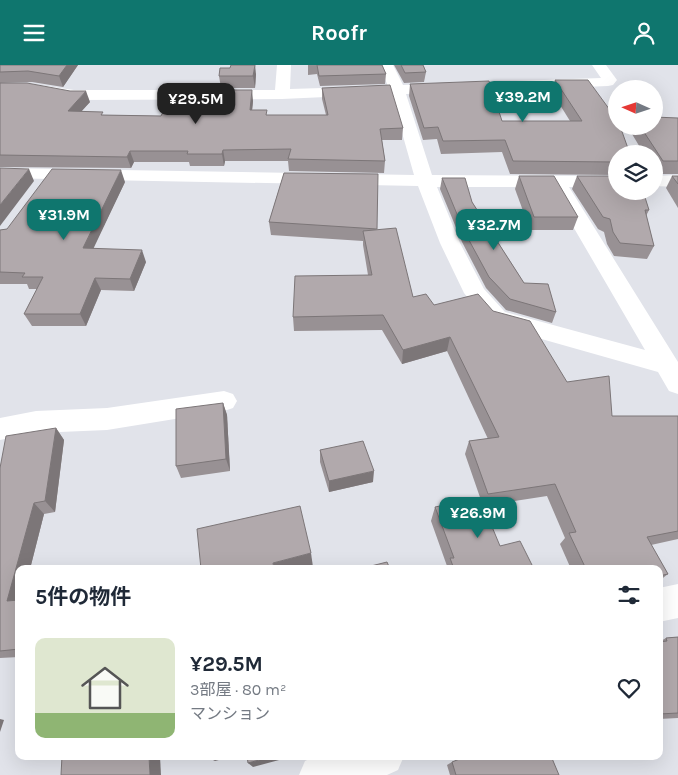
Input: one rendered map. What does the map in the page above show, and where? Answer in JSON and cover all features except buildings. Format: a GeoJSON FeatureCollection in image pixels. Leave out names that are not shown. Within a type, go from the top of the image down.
{"type":"FeatureCollection","features":[{"type":"Feature","properties":{"kind":"lane"},"geometry":{"type":"LineString","coordinates":[[282,94],[284,65]]}},
{"type":"Feature","properties":{"kind":"lane"},"geometry":{"type":"LineString","coordinates":[[386,65],[397,89],[425,181],[450,243],[475,293],[497,318],[672,374]]}},
{"type":"Feature","properties":{"kind":"lane"},"geometry":{"type":"LineString","coordinates":[[0,89],[32,88],[74,95],[282,94],[608,82],[610,80],[599,65]]}},
{"type":"Feature","properties":{"kind":"lane"},"geometry":{"type":"LineString","coordinates":[[0,173],[45,183],[608,181]]}},
{"type":"Feature","properties":{"kind":"lane"},"geometry":{"type":"LineString","coordinates":[[556,180],[672,374]]}},
{"type":"Feature","properties":{"kind":"lane"},"geometry":{"type":"LineString","coordinates":[[663,181],[678,181]]}},
{"type":"Feature","properties":{"kind":"lane"},"geometry":{"type":"LineString","coordinates":[[0,429],[36,422],[107,419],[224,401]]}},
{"type":"Feature","properties":{"kind":"lane"},"geometry":{"type":"LineString","coordinates":[[663,604],[678,601]]}},
{"type":"Feature","properties":{"kind":"lane"},"geometry":{"type":"LineString","coordinates":[[319,775],[355,767],[373,760]]}}]}
